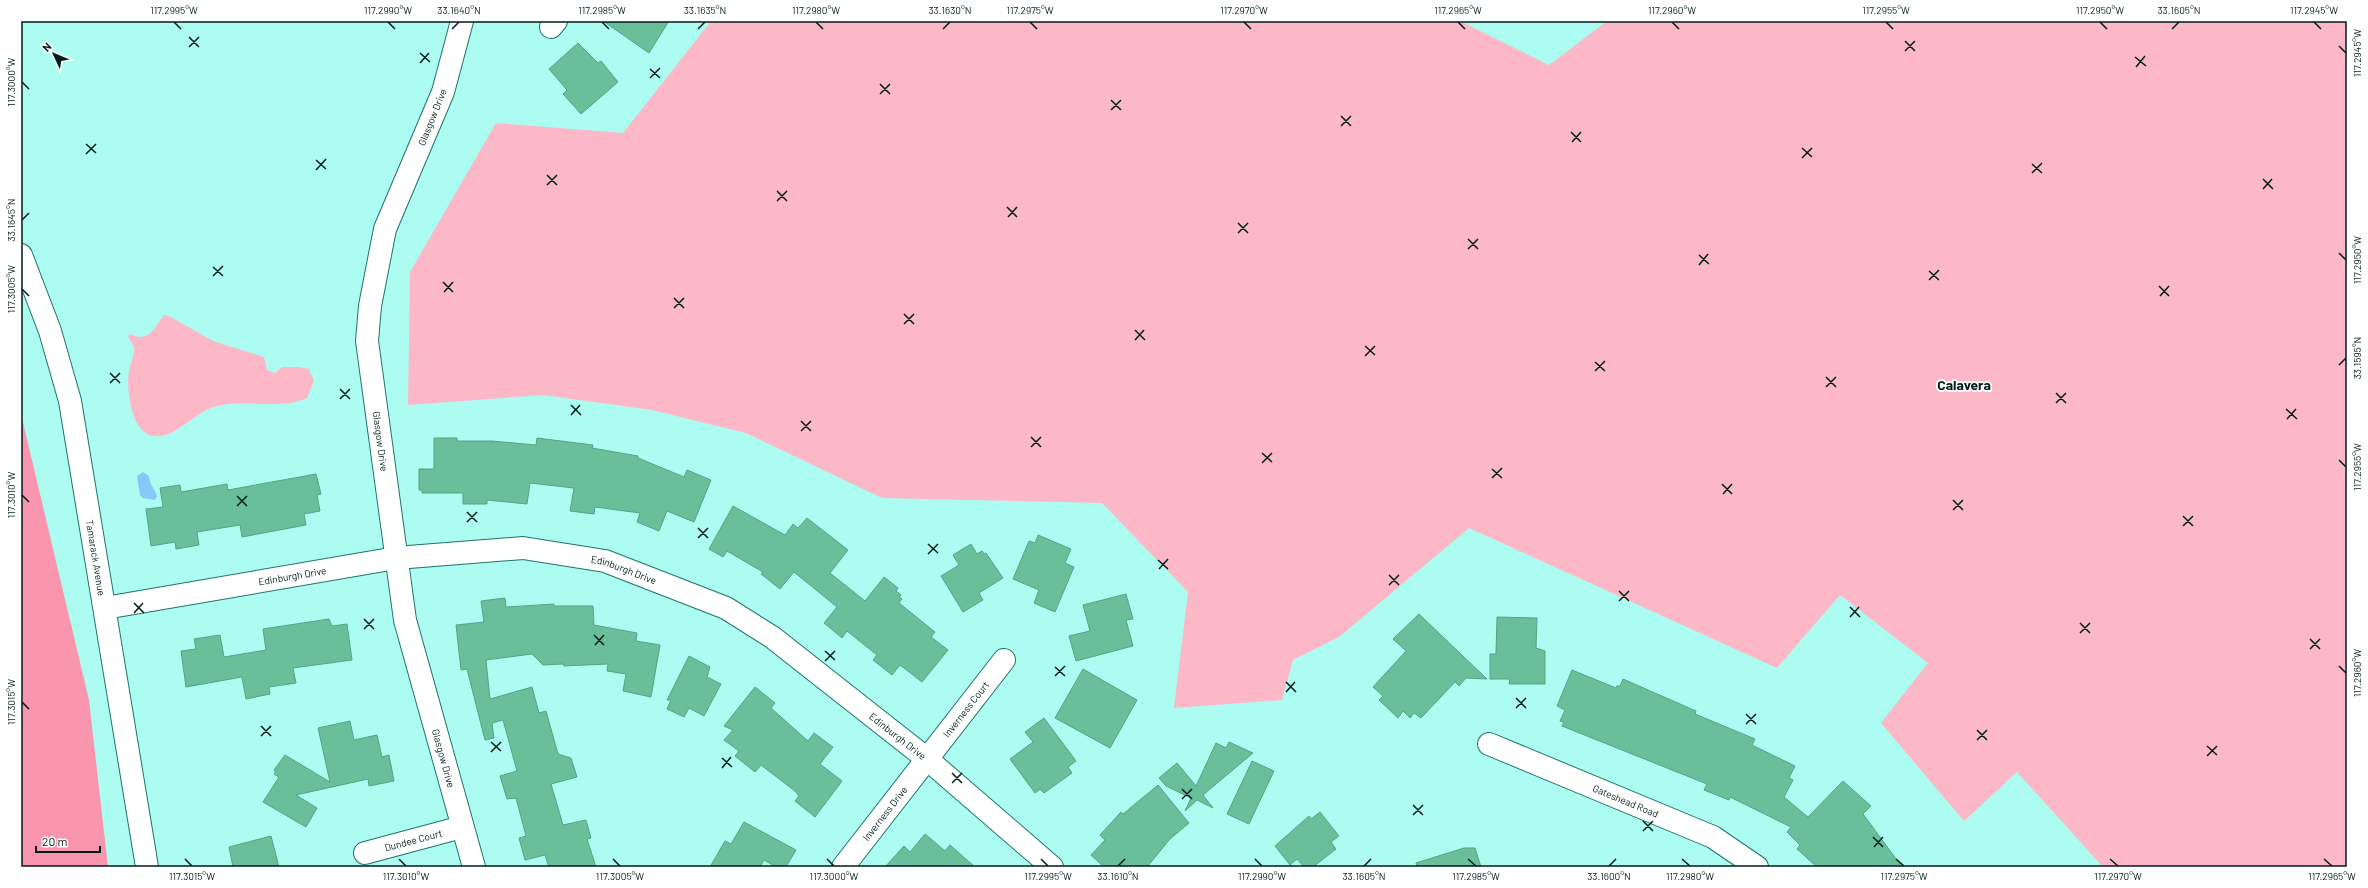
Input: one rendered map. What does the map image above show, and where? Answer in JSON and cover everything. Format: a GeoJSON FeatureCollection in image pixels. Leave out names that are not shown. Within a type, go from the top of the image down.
{"type":"FeatureCollection","features":[{"type":"Feature","properties":{"kind":"street","name":"Glasgow Drive"},"geometry":{"type":"LineString","coordinates":[[462,21],[443,92],[385,229],[370,306],[367,341],[405,620],[474,867]]}},
{"type":"Feature","properties":{"kind":"street","name":"Tamarack Avenue"},"geometry":{"type":"LineString","coordinates":[[21,255],[50,332],[70,401],[147,867]]}},
{"type":"Feature","properties":{"kind":"street","name":"Edinburgh Drive"},"geometry":{"type":"LineString","coordinates":[[104,608],[396,558],[523,548],[605,561],[726,608],[772,637],[928,759],[1052,867]]}},
{"type":"Feature","properties":{"kind":"street","name":"Inverness Court"},"geometry":{"type":"LineString","coordinates":[[928,759],[1004,660]]}},
{"type":"Feature","properties":{"kind":"street","name":"Gateshead Road"},"geometry":{"type":"LineString","coordinates":[[1490,744],[1713,837],[1757,867]]}},
{"type":"Feature","properties":{"kind":"street","name":"Inverness Drive"},"geometry":{"type":"LineString","coordinates":[[842,867],[928,759]]}},
{"type":"Feature","properties":{"kind":"street","name":"Dundee Court"},"geometry":{"type":"LineString","coordinates":[[365,854],[462,827]]}},
{"type":"Feature","properties":{"kind":"shaded area"},"geometry":{"type":"Polygon","coordinates":[[[711,21],[1460,21],[1549,65],[1607,21],[2347,21],[2347,867],[2103,867],[2017,772],[1964,821],[1881,723],[1928,663],[1840,595],[1777,668],[1469,528],[1339,637],[1293,660],[1282,700],[1174,708],[1188,592],[1102,503],[882,498],[746,433],[652,410],[543,395],[408,405],[410,272],[496,123],[623,133],[711,21]]]}},
{"type":"Feature","properties":{"kind":"shaded area"},"geometry":{"type":"Polygon","coordinates":[[[164,315],[169,316],[213,341],[264,357],[267,370],[275,373],[282,367],[299,367],[309,369],[314,381],[307,398],[285,404],[240,403],[217,406],[202,412],[169,434],[161,436],[151,435],[143,431],[137,423],[130,401],[128,379],[134,350],[128,336],[130,334],[137,337],[147,335],[155,328],[164,315]]]}},
{"type":"Feature","properties":{"kind":"shaded area"},"geometry":{"type":"Polygon","coordinates":[[[21,414],[89,700],[108,867],[21,867],[21,414]]]}},
{"type":"Feature","properties":{"kind":"water"},"geometry":{"type":"Polygon","coordinates":[[[143,472],[149,476],[150,482],[157,496],[155,500],[143,498],[140,495],[137,476],[143,472]]]}},
{"type":"Feature","properties":{"kind":"building"},"geometry":{"type":"Polygon","coordinates":[[[603,21],[669,21],[649,53],[603,21]]]}},
{"type":"Feature","properties":{"kind":"building"},"geometry":{"type":"Polygon","coordinates":[[[578,43],[598,63],[601,61],[618,82],[581,114],[563,94],[567,90],[549,69],[578,43]]]}},
{"type":"Feature","properties":{"kind":"building"},"geometry":{"type":"Polygon","coordinates":[[[434,438],[457,438],[457,441],[492,441],[536,445],[537,438],[593,445],[592,448],[638,456],[638,458],[684,477],[687,470],[711,480],[694,522],[667,511],[659,531],[637,522],[640,513],[595,507],[594,514],[570,511],[574,488],[530,483],[527,504],[487,500],[487,504],[463,504],[463,493],[422,493],[422,490],[419,490],[419,469],[434,469],[434,438]]]}},
{"type":"Feature","properties":{"kind":"building"},"geometry":{"type":"Polygon","coordinates":[[[316,474],[321,494],[317,495],[320,511],[304,514],[306,525],[242,537],[240,525],[197,532],[199,545],[176,549],[175,542],[151,546],[146,509],[163,507],[160,488],[180,485],[181,492],[227,484],[228,490],[316,474]]]}},
{"type":"Feature","properties":{"kind":"building"},"geometry":{"type":"Polygon","coordinates":[[[733,506],[785,535],[793,524],[798,528],[807,518],[848,550],[830,573],[865,601],[884,577],[898,588],[896,591],[901,595],[899,597],[902,599],[899,603],[935,632],[931,637],[948,650],[922,682],[900,665],[892,675],[873,660],[877,655],[847,631],[842,638],[824,623],[837,607],[794,572],[780,589],[761,574],[763,572],[727,551],[723,557],[709,549],[733,506]]]}},
{"type":"Feature","properties":{"kind":"building"},"geometry":{"type":"Polygon","coordinates":[[[1038,535],[1071,549],[1065,563],[1074,567],[1055,612],[1034,603],[1039,590],[1013,579],[1029,541],[1035,543],[1038,535]]]}},
{"type":"Feature","properties":{"kind":"building"},"geometry":{"type":"Polygon","coordinates":[[[971,544],[977,554],[982,551],[984,554],[986,553],[1003,578],[979,593],[983,600],[963,612],[941,576],[959,565],[953,555],[971,544]]]}},
{"type":"Feature","properties":{"kind":"building"},"geometry":{"type":"Polygon","coordinates":[[[1126,594],[1133,619],[1126,620],[1133,646],[1076,661],[1069,636],[1090,631],[1083,605],[1126,594]]]}},
{"type":"Feature","properties":{"kind":"building"},"geometry":{"type":"Polygon","coordinates":[[[505,598],[506,607],[554,604],[554,606],[593,606],[594,625],[637,633],[636,641],[660,645],[651,697],[623,691],[626,674],[607,671],[608,664],[564,666],[563,664],[543,665],[532,654],[486,660],[490,699],[532,687],[539,713],[546,711],[558,754],[571,758],[577,777],[551,784],[563,825],[586,820],[591,838],[587,839],[596,867],[549,867],[545,855],[525,860],[519,838],[526,836],[516,798],[507,799],[500,776],[517,771],[503,720],[492,723],[494,738],[485,740],[467,669],[461,670],[456,625],[484,622],[481,601],[505,598]]]}},
{"type":"Feature","properties":{"kind":"building"},"geometry":{"type":"Polygon","coordinates":[[[1419,614],[1487,679],[1466,678],[1459,686],[1455,682],[1421,718],[1414,713],[1410,718],[1403,711],[1398,718],[1379,700],[1383,696],[1373,687],[1406,651],[1393,639],[1419,614]]]}},
{"type":"Feature","properties":{"kind":"building"},"geometry":{"type":"Polygon","coordinates":[[[1497,617],[1537,618],[1536,648],[1545,651],[1545,684],[1509,684],[1510,679],[1490,679],[1490,654],[1496,654],[1497,617]]]}},
{"type":"Feature","properties":{"kind":"building"},"geometry":{"type":"Polygon","coordinates":[[[329,619],[332,626],[347,624],[352,660],[293,668],[296,683],[269,687],[270,694],[246,699],[242,677],[186,687],[181,651],[196,649],[194,639],[220,635],[224,657],[266,650],[263,629],[329,619]]]}},
{"type":"Feature","properties":{"kind":"building"},"geometry":{"type":"Polygon","coordinates":[[[689,656],[710,667],[707,677],[721,684],[704,716],[689,708],[684,717],[667,709],[671,700],[667,700],[689,656]]]}},
{"type":"Feature","properties":{"kind":"building"},"geometry":{"type":"Polygon","coordinates":[[[1083,669],[1137,700],[1110,748],[1055,718],[1083,669]]]}},
{"type":"Feature","properties":{"kind":"building"},"geometry":{"type":"Polygon","coordinates":[[[1572,670],[1616,688],[1617,686],[1620,686],[1623,679],[1696,711],[1695,714],[1755,739],[1752,745],[1795,766],[1789,778],[1793,780],[1784,797],[1808,817],[1843,781],[1871,806],[1863,814],[1902,867],[1817,867],[1797,849],[1800,845],[1787,832],[1791,827],[1730,797],[1729,800],[1704,790],[1707,784],[1562,726],[1564,722],[1560,721],[1565,710],[1557,706],[1572,670]]]}},
{"type":"Feature","properties":{"kind":"building"},"geometry":{"type":"Polygon","coordinates":[[[755,687],[775,703],[771,708],[808,741],[814,733],[833,747],[820,764],[842,781],[815,817],[795,801],[799,796],[795,791],[761,765],[755,772],[735,756],[739,751],[724,740],[733,730],[724,726],[755,687]]]}},
{"type":"Feature","properties":{"kind":"building"},"geometry":{"type":"Polygon","coordinates":[[[1044,718],[1076,761],[1068,767],[1072,773],[1044,793],[1040,789],[1035,793],[1010,759],[1033,742],[1025,732],[1044,718]]]}},
{"type":"Feature","properties":{"kind":"building"},"geometry":{"type":"Polygon","coordinates":[[[350,721],[354,740],[377,735],[382,757],[389,755],[394,781],[369,786],[368,779],[296,795],[317,808],[306,827],[263,802],[279,777],[274,774],[276,771],[274,770],[285,755],[330,782],[318,728],[350,721]]]}},
{"type":"Feature","properties":{"kind":"building"},"geometry":{"type":"Polygon","coordinates":[[[1229,742],[1253,753],[1203,795],[1213,808],[1197,800],[1185,811],[1191,798],[1166,786],[1159,778],[1177,763],[1196,786],[1216,743],[1226,748],[1229,742]]]}},
{"type":"Feature","properties":{"kind":"building"},"geometry":{"type":"Polygon","coordinates":[[[1252,761],[1274,771],[1249,824],[1227,814],[1252,761]]]}},
{"type":"Feature","properties":{"kind":"building"},"geometry":{"type":"Polygon","coordinates":[[[1158,785],[1189,823],[1170,839],[1147,867],[1104,867],[1091,855],[1105,840],[1100,835],[1121,812],[1123,814],[1158,785]]]}},
{"type":"Feature","properties":{"kind":"building"},"geometry":{"type":"Polygon","coordinates":[[[1320,812],[1339,836],[1331,842],[1336,849],[1313,867],[1304,867],[1297,859],[1290,865],[1275,846],[1309,816],[1311,819],[1320,812]]]}},
{"type":"Feature","properties":{"kind":"building"},"geometry":{"type":"Polygon","coordinates":[[[744,822],[796,850],[786,867],[776,867],[764,860],[760,867],[710,867],[725,841],[731,844],[744,822]]]}},
{"type":"Feature","properties":{"kind":"building"},"geometry":{"type":"Polygon","coordinates":[[[925,834],[945,851],[950,845],[975,867],[885,867],[904,846],[910,852],[925,834]]]}},
{"type":"Feature","properties":{"kind":"building"},"geometry":{"type":"Polygon","coordinates":[[[271,836],[279,867],[233,867],[229,847],[271,836]]]}},
{"type":"Feature","properties":{"kind":"building"},"geometry":{"type":"Polygon","coordinates":[[[1464,848],[1475,848],[1481,867],[1417,867],[1416,863],[1464,848]]]}},
{"type":"Feature","properties":{"kind":"district","name":"Calavera"},"geometry":{"type":"Point","coordinates":[1964,385]}}]}
